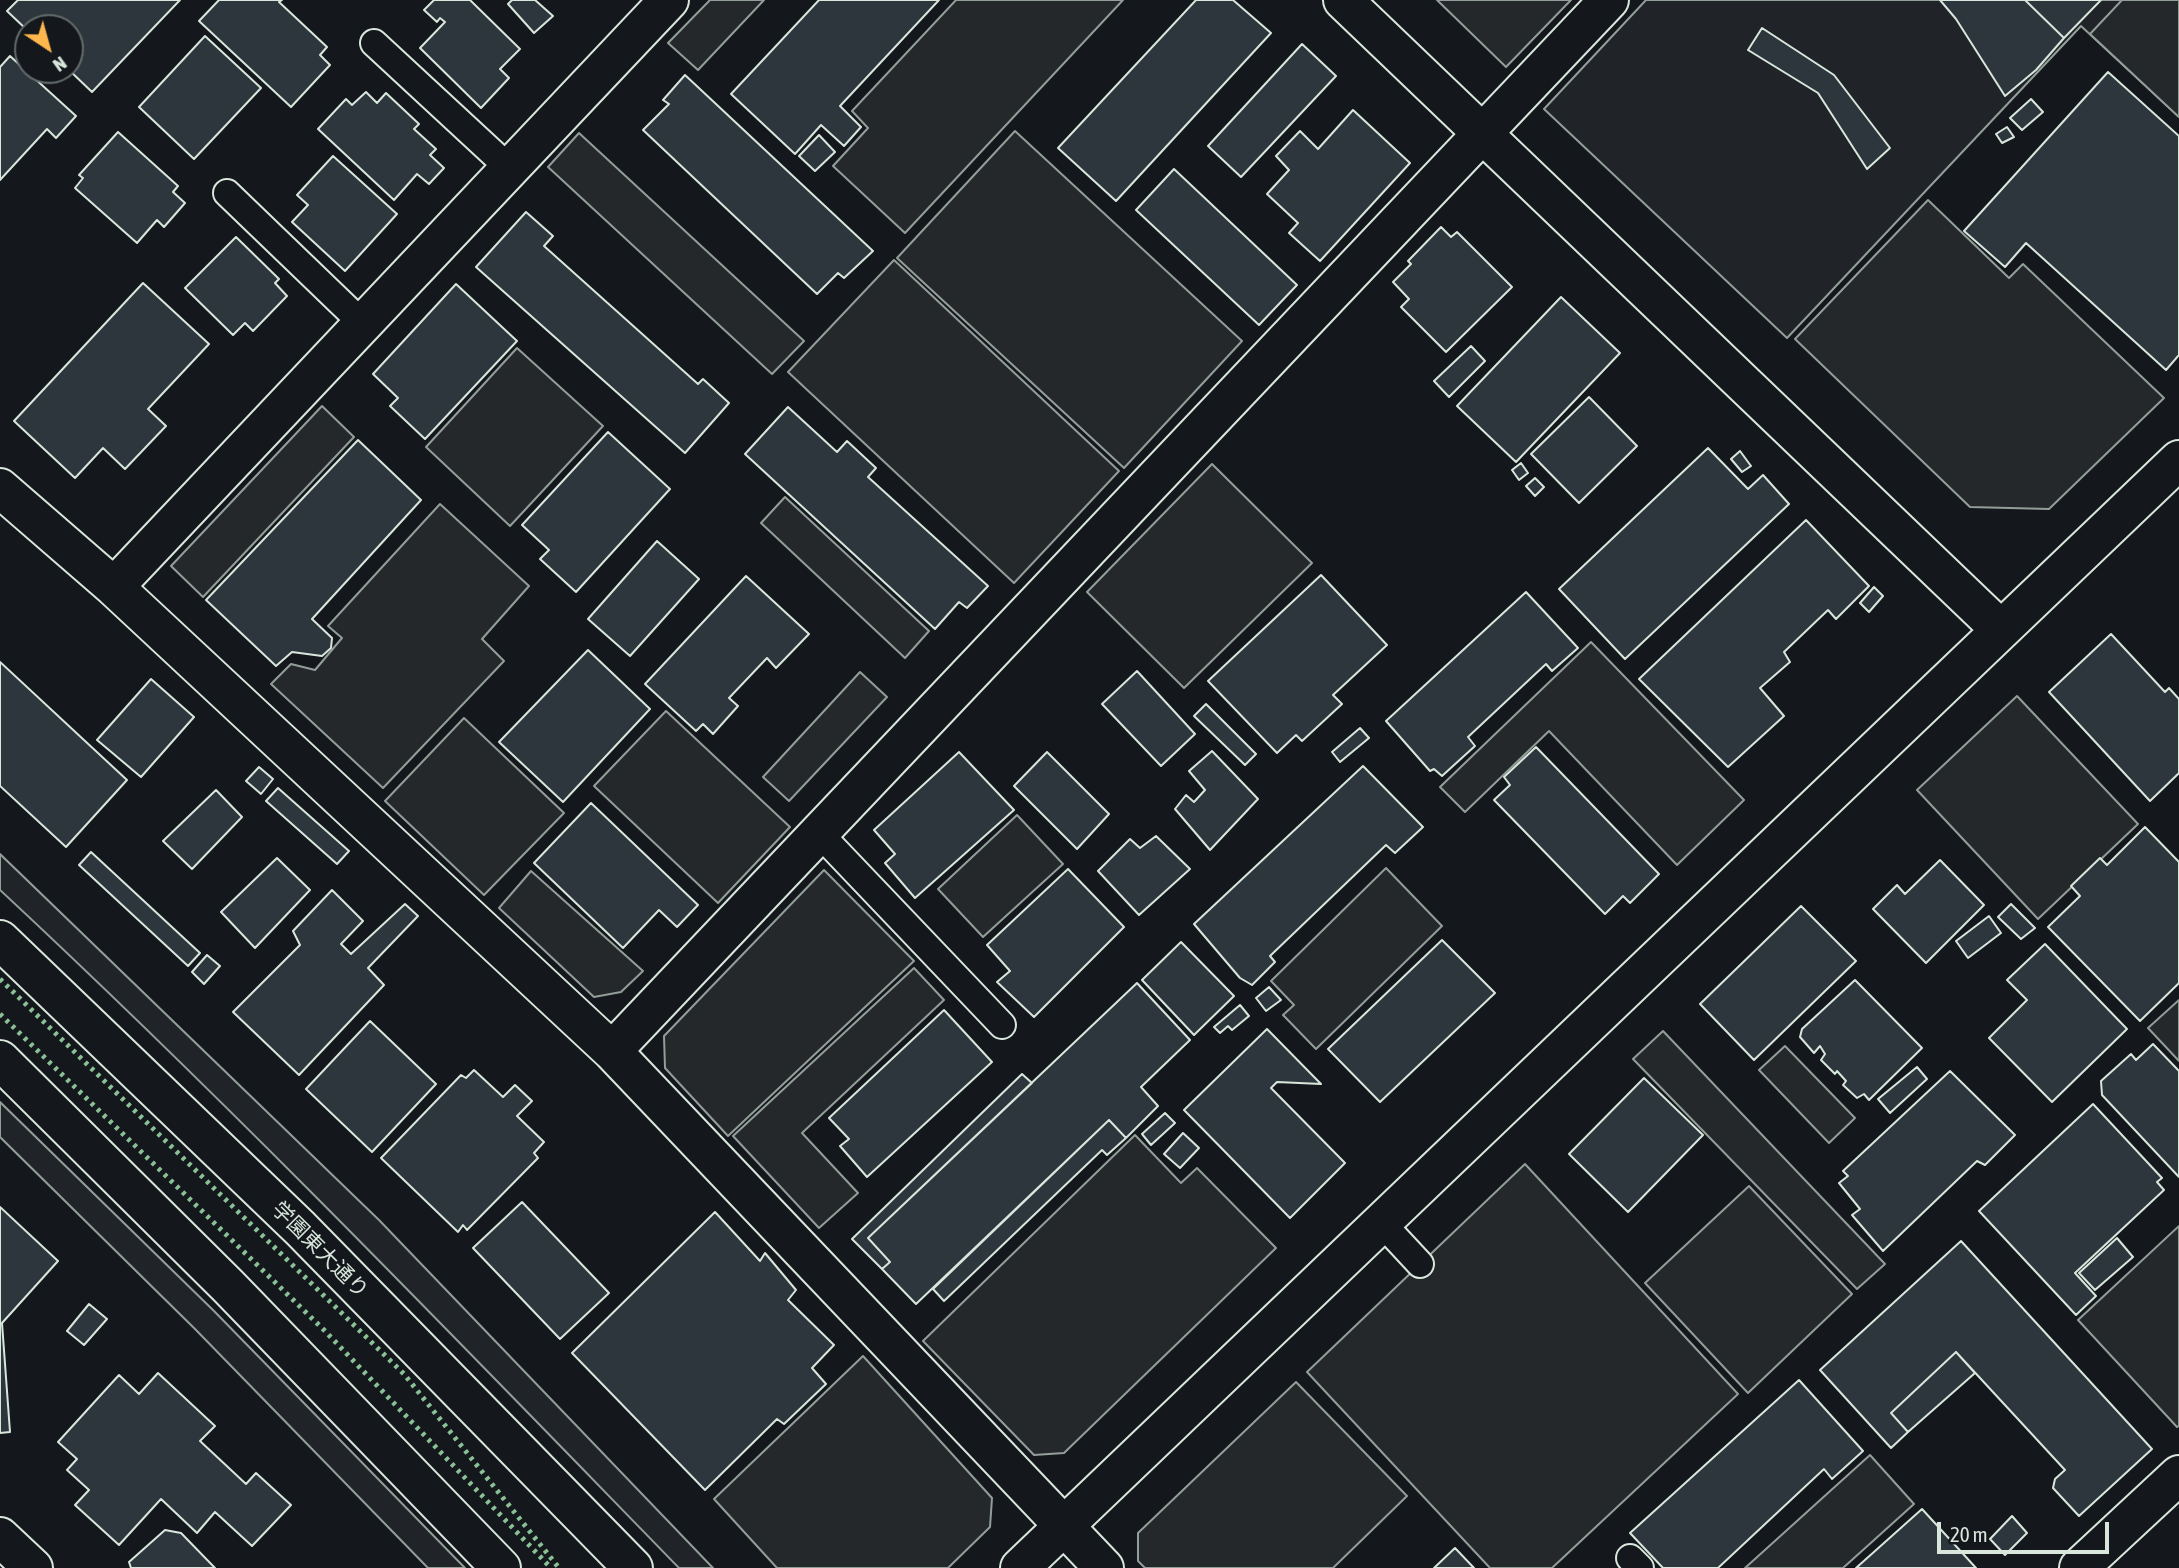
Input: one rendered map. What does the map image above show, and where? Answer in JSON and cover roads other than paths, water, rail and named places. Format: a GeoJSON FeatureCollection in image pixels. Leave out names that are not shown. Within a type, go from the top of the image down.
{"type":"FeatureCollection","features":[{"type":"Feature","properties":{"kind":"street"},"geometry":{"type":"LineString","coordinates":[[114,587],[669,0]]}},
{"type":"Feature","properties":{"kind":"street"},"geometry":{"type":"LineString","coordinates":[[1343,0],[1484,132],[2000,629]]}},
{"type":"Feature","properties":{"kind":"street"},"geometry":{"type":"LineString","coordinates":[[612,1051],[1609,0]]}},
{"type":"Feature","properties":{"kind":"street"},"geometry":{"type":"LineString","coordinates":[[1020,1568],[2179,460]]}},
{"type":"Feature","properties":{"kind":"street"},"geometry":{"type":"LineString","coordinates":[[0,488],[114,587],[612,1051],[1104,1568]]}},
{"type":"Feature","properties":{"kind":"street","name":"学園東大通り"},"geometry":{"type":"LineString","coordinates":[[0,940],[300,1228],[633,1568]]}},
{"type":"Feature","properties":{"kind":"street"},"geometry":{"type":"LineString","coordinates":[[0,1060],[219,1277],[501,1568]]}},
{"type":"Feature","properties":{"kind":"street"},"geometry":{"type":"LineString","coordinates":[[2079,1568],[2179,1475]]}},
{"type":"Feature","properties":{"kind":"street"},"geometry":{"type":"LineString","coordinates":[[0,1538],[33,1568]]}},
{"type":"Feature","properties":{"kind":"lane"},"geometry":{"type":"LineString","coordinates":[[374,43],[509,168]]}},
{"type":"Feature","properties":{"kind":"lane"},"geometry":{"type":"LineString","coordinates":[[227,192],[363,324]]}},
{"type":"Feature","properties":{"kind":"lane"},"geometry":{"type":"LineString","coordinates":[[819,832],[1002,1025]]}},
{"type":"Feature","properties":{"kind":"lane"},"geometry":{"type":"LineString","coordinates":[[1381,1222],[1420,1264]]}}]}
